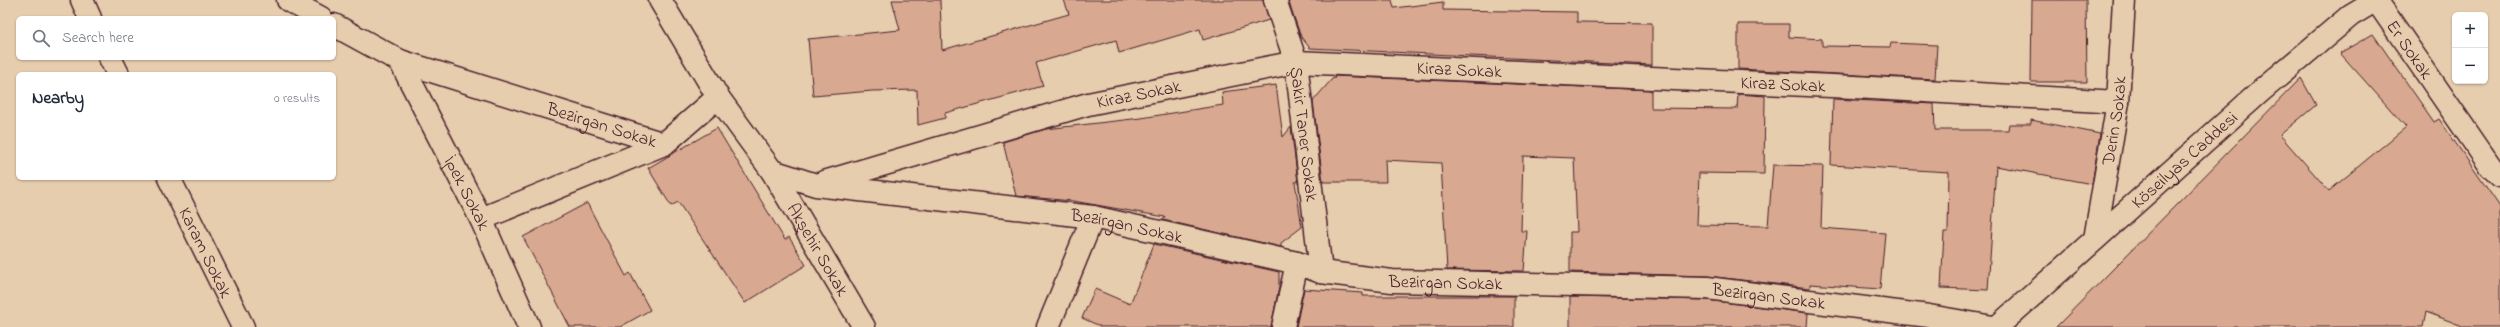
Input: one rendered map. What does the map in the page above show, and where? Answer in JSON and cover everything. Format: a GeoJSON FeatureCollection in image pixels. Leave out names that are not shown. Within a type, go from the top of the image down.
{"type":"FeatureCollection","features":[{"type":"Feature","properties":{"kind":"street"},"geometry":{"type":"LineString","coordinates":[[82,0],[89,16]]}},
{"type":"Feature","properties":{"kind":"street"},"geometry":{"type":"LineString","coordinates":[[288,0],[317,16]]}},
{"type":"Feature","properties":{"kind":"street"},"geometry":{"type":"LineString","coordinates":[[660,0],[718,97],[772,171]]}},
{"type":"Feature","properties":{"kind":"street","name":"Şakir Taner Sokak"},"geometry":{"type":"LineString","coordinates":[[1275,0],[1296,62],[1322,272]]}},
{"type":"Feature","properties":{"kind":"street","name":"Derin Sokak"},"geometry":{"type":"LineString","coordinates":[[2095,239],[2118,102],[2124,0]]}},
{"type":"Feature","properties":{"kind":"street","name":"Köseilyas Caddesi"},"geometry":{"type":"LineString","coordinates":[[1997,327],[2261,91],[2347,7],[2376,0]]}},
{"type":"Feature","properties":{"kind":"street","name":"Er Sokak"},"geometry":{"type":"LineString","coordinates":[[2376,0],[2491,167],[2500,176]]}},
{"type":"Feature","properties":{"kind":"street","name":"Bezirgan Sokak"},"geometry":{"type":"LineString","coordinates":[[336,26],[400,61],[664,144],[718,97]]}},
{"type":"Feature","properties":{"kind":"street"},"geometry":{"type":"LineString","coordinates":[[111,60],[117,72]]}},
{"type":"Feature","properties":{"kind":"street","name":"İpek Sokak"},"geometry":{"type":"LineString","coordinates":[[400,61],[481,219],[529,327]]}},
{"type":"Feature","properties":{"kind":"street","name":"Kiraz Sokak"},"geometry":{"type":"LineString","coordinates":[[816,185],[1088,104],[1296,62],[1847,86],[2118,102]]}},
{"type":"Feature","properties":{"kind":"street"},"geometry":{"type":"LineString","coordinates":[[481,219],[664,144]]}},
{"type":"Feature","properties":{"kind":"street","name":"Bezirgan Sokak"},"geometry":{"type":"LineString","coordinates":[[772,171],[816,185],[1093,217],[1297,263],[1322,272],[1392,281],[1707,288],[1929,316],[1994,327]]}},
{"type":"Feature","properties":{"kind":"street","name":"Akşehir Sokak"},"geometry":{"type":"LineString","coordinates":[[772,171],[864,327]]}},
{"type":"Feature","properties":{"kind":"street","name":"Karam Sokak"},"geometry":{"type":"LineString","coordinates":[[170,180],[243,327]]}},
{"type":"Feature","properties":{"kind":"street"},"geometry":{"type":"LineString","coordinates":[[1048,327],[1093,217]]}},
{"type":"Feature","properties":{"kind":"street"},"geometry":{"type":"LineString","coordinates":[[1284,327],[1297,263]]}},
{"type":"Feature","properties":{"kind":"building"},"geometry":{"type":"Polygon","coordinates":[[[892,0],[940,0],[942,50],[1069,14],[1064,0],[1263,0],[1269,20],[1203,40],[1200,29],[1119,53],[1116,40],[1036,63],[1043,86],[945,113],[945,118],[918,125],[917,90],[872,91],[813,96],[808,39],[900,30],[892,0]]]}},
{"type":"Feature","properties":{"kind":"building"},"geometry":{"type":"Polygon","coordinates":[[[1288,0],[1392,0],[1394,8],[1443,2],[1443,10],[1577,12],[1577,22],[1652,23],[1652,65],[1310,48],[1301,37],[1288,0]]]}},
{"type":"Feature","properties":{"kind":"building"},"geometry":{"type":"Polygon","coordinates":[[[2032,0],[2086,0],[2087,82],[2031,82],[2032,0]]]}},
{"type":"Feature","properties":{"kind":"building"},"geometry":{"type":"Polygon","coordinates":[[[1738,24],[1789,24],[1789,37],[1822,39],[1822,46],[1890,47],[1891,43],[1937,45],[1935,79],[1738,69],[1738,24]]]}},
{"type":"Feature","properties":{"kind":"building"},"geometry":{"type":"Polygon","coordinates":[[[2373,34],[2434,122],[2439,119],[2500,207],[2500,327],[2465,327],[2426,312],[2423,327],[2056,327],[2301,78],[2316,105],[2280,135],[2329,191],[2406,127],[2340,53],[2373,34]]]}},
{"type":"Feature","properties":{"kind":"building"},"geometry":{"type":"Polygon","coordinates":[[[1334,76],[1651,90],[1651,108],[1737,109],[1738,94],[1765,96],[1764,174],[1699,173],[1697,225],[1768,226],[1773,165],[1823,166],[1821,228],[1885,233],[1880,289],[1810,284],[1810,288],[1707,276],[1570,272],[1570,232],[1577,232],[1574,158],[1523,156],[1521,231],[1527,231],[1524,271],[1447,270],[1441,163],[1385,160],[1386,182],[1323,182],[1313,101],[1332,79],[1335,78],[1334,76]]]}},
{"type":"Feature","properties":{"kind":"building"},"geometry":{"type":"Polygon","coordinates":[[[1276,85],[1283,137],[1291,127],[1298,182],[1295,182],[1302,227],[1281,243],[1281,247],[1163,220],[1165,217],[1073,201],[1016,196],[1003,142],[1046,129],[1141,118],[1223,105],[1222,92],[1276,85]]]}},
{"type":"Feature","properties":{"kind":"building"},"geometry":{"type":"Polygon","coordinates":[[[1833,99],[1934,104],[1935,130],[2008,130],[2009,124],[2031,124],[2031,120],[2100,134],[2092,184],[1996,166],[1988,290],[1941,288],[1944,232],[1948,232],[1949,172],[1831,165],[1833,99]]]}},
{"type":"Feature","properties":{"kind":"building"},"geometry":{"type":"Polygon","coordinates":[[[717,128],[785,240],[789,237],[806,265],[745,303],[678,202],[671,206],[648,168],[717,128]]]}},
{"type":"Feature","properties":{"kind":"building"},"geometry":{"type":"Polygon","coordinates":[[[587,203],[626,276],[630,273],[650,310],[620,327],[570,327],[523,237],[587,203]]]}},
{"type":"Feature","properties":{"kind":"building"},"geometry":{"type":"Polygon","coordinates":[[[1154,244],[1279,272],[1279,287],[1271,327],[1102,327],[1082,318],[1095,289],[1130,304],[1154,244]]]}},
{"type":"Feature","properties":{"kind":"building"},"geometry":{"type":"Polygon","coordinates":[[[1304,289],[1363,293],[1363,296],[1514,296],[1514,327],[1296,327],[1304,289]]]}},
{"type":"Feature","properties":{"kind":"building"},"geometry":{"type":"Polygon","coordinates":[[[1570,297],[1706,300],[1808,313],[1807,327],[1570,327],[1570,297]]]}}]}
